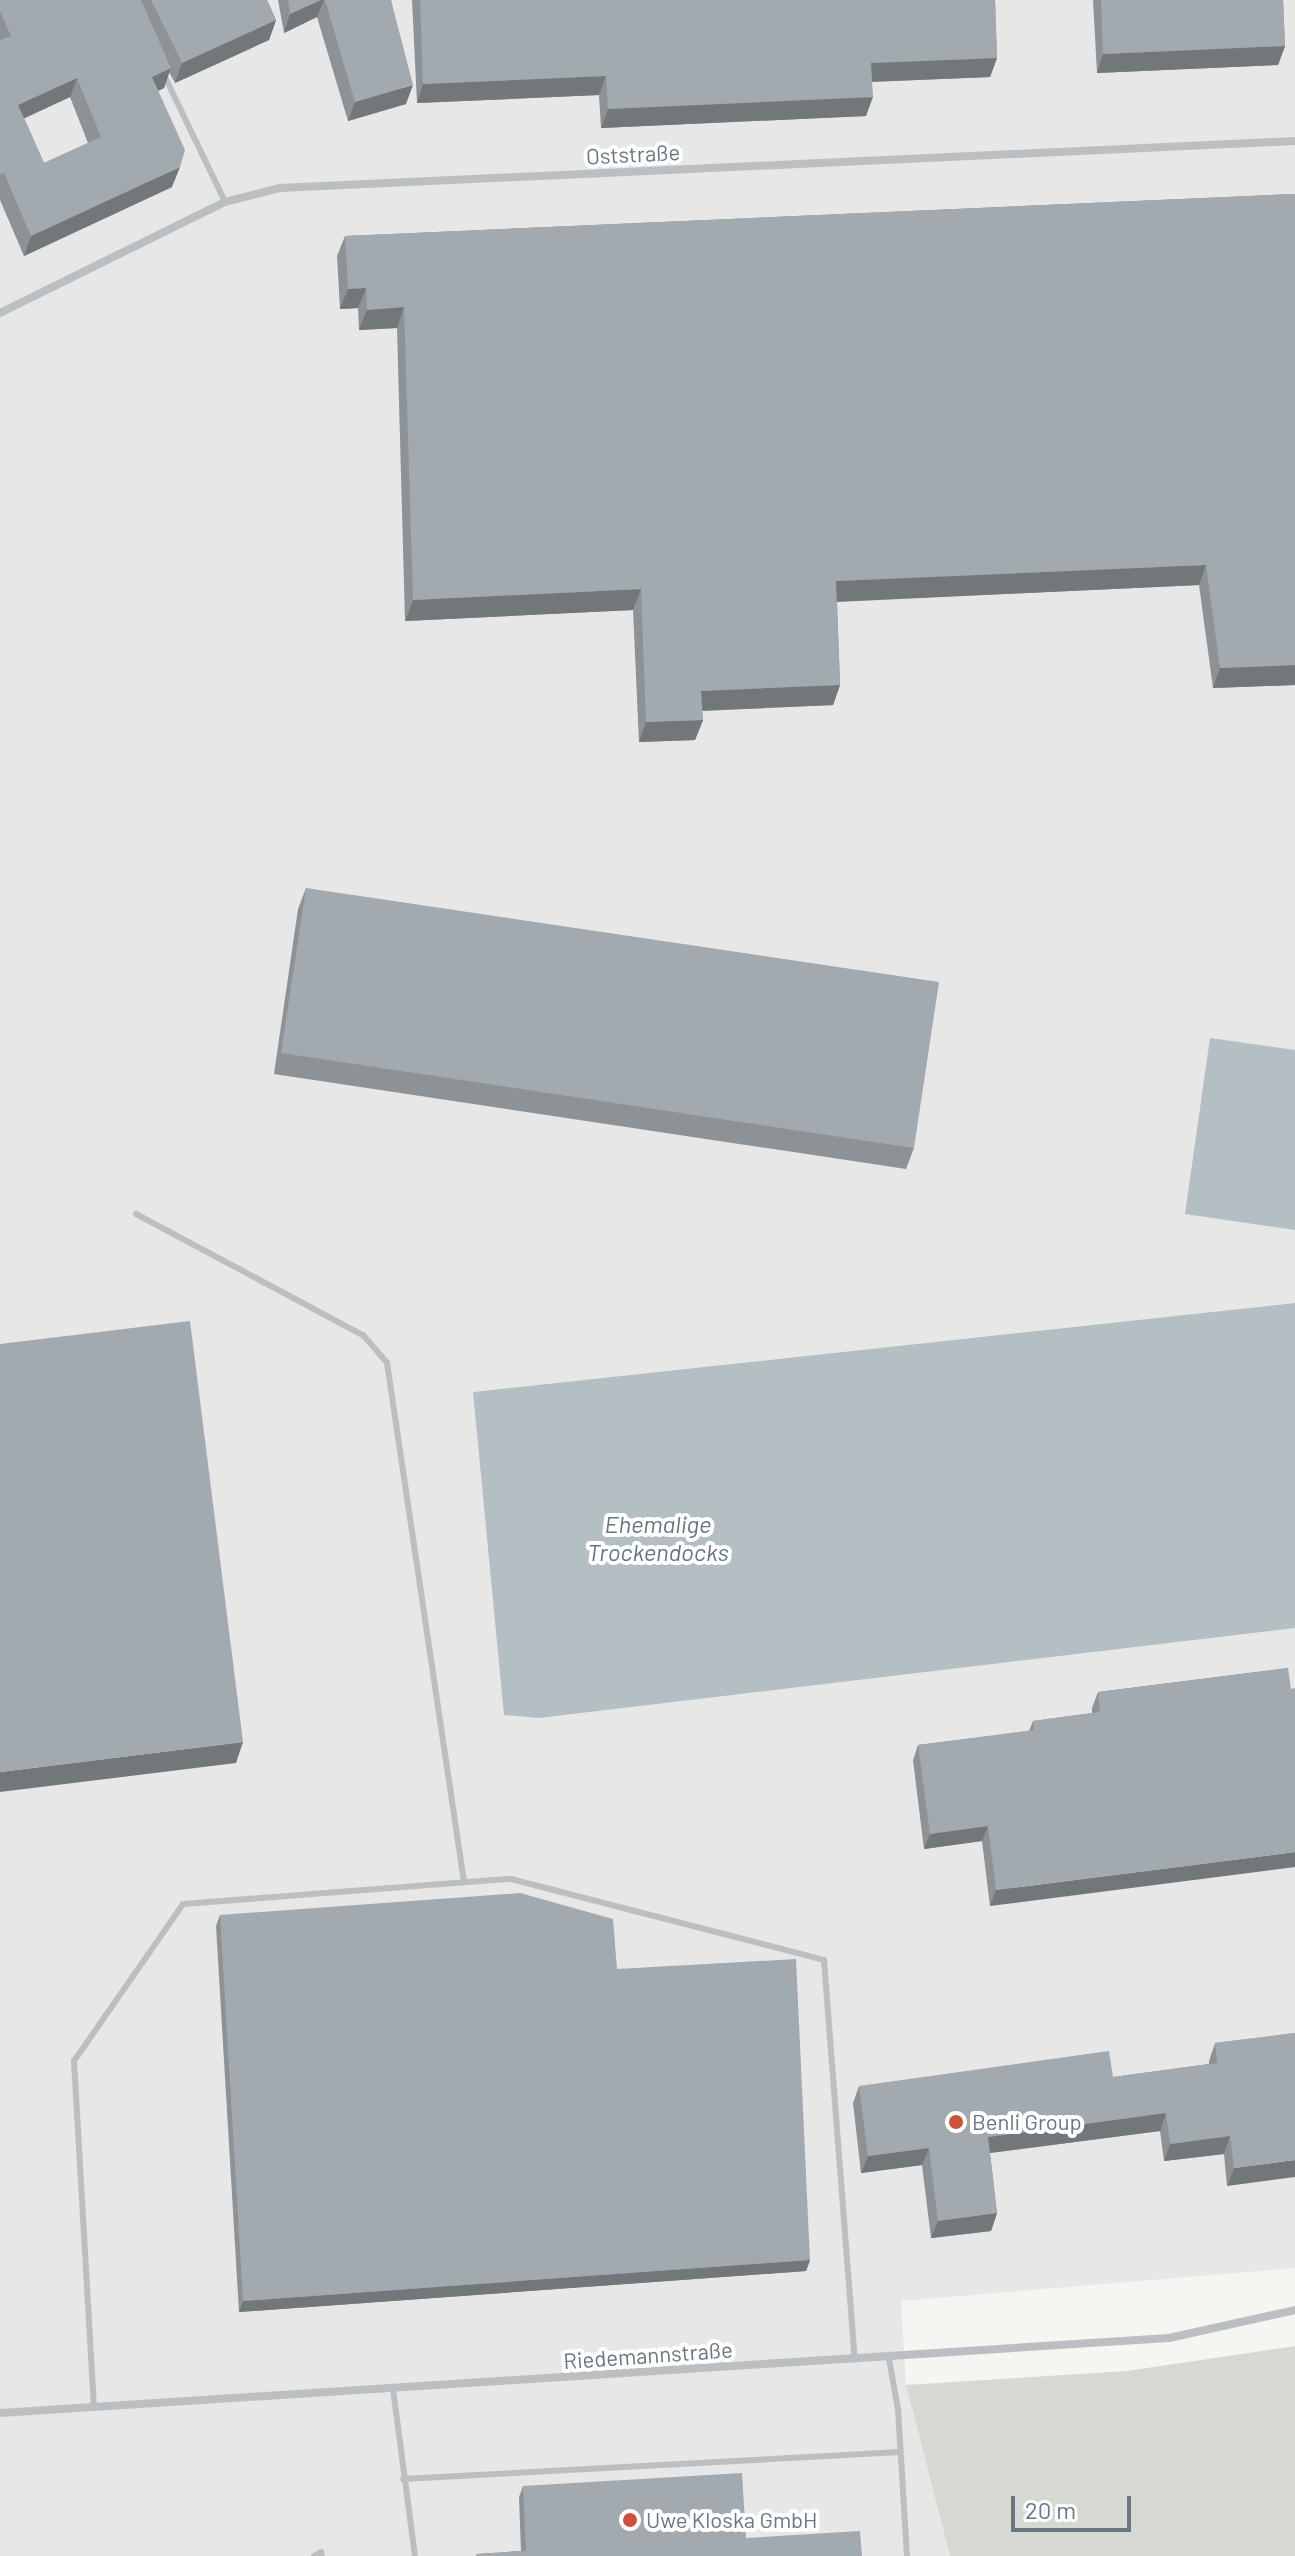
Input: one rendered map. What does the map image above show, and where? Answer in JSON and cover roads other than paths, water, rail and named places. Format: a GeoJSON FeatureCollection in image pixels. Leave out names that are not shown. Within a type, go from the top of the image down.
{"type":"FeatureCollection","features":[{"type":"Feature","properties":{"kind":"street","name":"Oststraße"},"geometry":{"type":"LineString","coordinates":[[0,313],[225,202],[280,188],[1295,141]]}},
{"type":"Feature","properties":{"kind":"street","name":"Riedemannstraße"},"geometry":{"type":"LineString","coordinates":[[0,2413],[889,2359],[1169,2338],[1295,2310]]}},
{"type":"Feature","properties":{"kind":"lane"},"geometry":{"type":"LineString","coordinates":[[160,67],[225,202]]}},
{"type":"Feature","properties":{"kind":"lane"},"geometry":{"type":"LineString","coordinates":[[136,1214],[363,1335],[387,1363],[464,1882]]}},
{"type":"Feature","properties":{"kind":"lane"},"geometry":{"type":"LineString","coordinates":[[94,2408],[74,2061],[183,1904],[511,1879],[824,1960],[855,2360]]}},
{"type":"Feature","properties":{"kind":"lane"},"geometry":{"type":"LineString","coordinates":[[889,2359],[900,2452],[907,2556]]}},
{"type":"Feature","properties":{"kind":"lane"},"geometry":{"type":"LineString","coordinates":[[393,2389],[415,2556]]}},
{"type":"Feature","properties":{"kind":"lane"},"geometry":{"type":"LineString","coordinates":[[403,2479],[900,2452]]}},
{"type":"Feature","properties":{"kind":"lane"},"geometry":{"type":"LineString","coordinates":[[314,2556],[321,2552],[322,2556]]}},
{"type":"Feature","properties":{"kind":"water"},"geometry":{"type":"Polygon","coordinates":[[[1210,1038],[1295,1050],[1295,1230],[1185,1214],[1210,1038]]]}},
{"type":"Feature","properties":{"kind":"water","name":"Ehemalige Trockendocks"},"geometry":{"type":"Polygon","coordinates":[[[1295,1303],[1295,1628],[539,1718],[504,1715],[473,1392],[1295,1303]]]}},
{"type":"Feature","properties":{"kind":"place","name":"Benli Group"},"geometry":{"type":"Point","coordinates":[956,2122]}},
{"type":"Feature","properties":{"kind":"place","name":"Uwe Kloska GmbH"},"geometry":{"type":"Point","coordinates":[630,2520]}}]}
